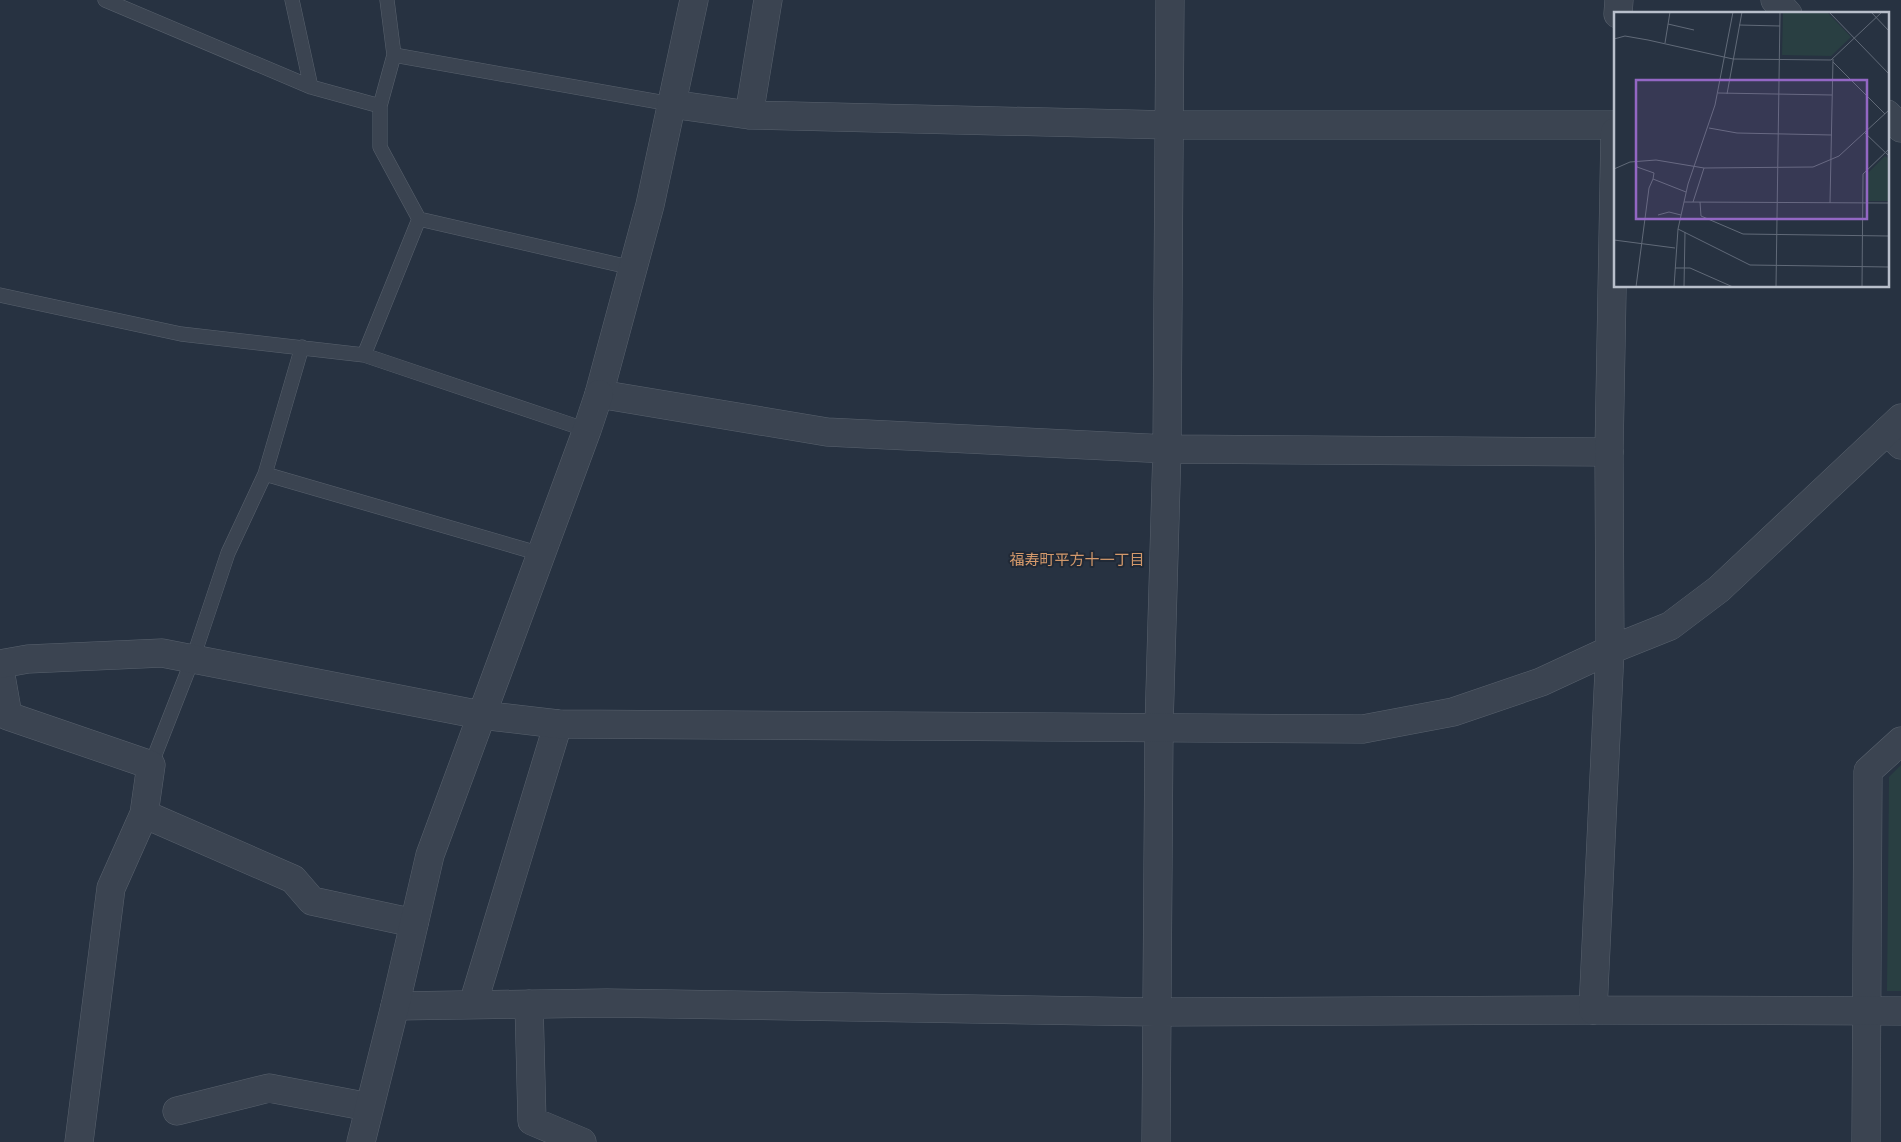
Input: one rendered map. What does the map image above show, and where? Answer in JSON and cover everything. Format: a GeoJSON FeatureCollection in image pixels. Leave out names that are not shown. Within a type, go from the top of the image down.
{"type":"FeatureCollection","features":[{"type":"Feature","properties":{"kind":"street"},"geometry":{"type":"LineString","coordinates":[[361,1142],[430,855],[599,394],[650,206],[694,0]]}},
{"type":"Feature","properties":{"kind":"street"},"geometry":{"type":"LineString","coordinates":[[749,115],[768,0]]}},
{"type":"Feature","properties":{"kind":"street"},"geometry":{"type":"LineString","coordinates":[[1156,1142],[1159,727],[1167,448],[1170,0]]}},
{"type":"Feature","properties":{"kind":"street"},"geometry":{"type":"LineString","coordinates":[[1775,0],[1786,12]]}},
{"type":"Feature","properties":{"kind":"street"},"geometry":{"type":"LineString","coordinates":[[671,104],[749,115],[1169,125],[1614,125]]}},
{"type":"Feature","properties":{"kind":"street"},"geometry":{"type":"LineString","coordinates":[[1888,115],[1901,128]]}},
{"type":"Feature","properties":{"kind":"street"},"geometry":{"type":"LineString","coordinates":[[1593,1010],[1610,650],[1609,452],[1614,185]]}},
{"type":"Feature","properties":{"kind":"street"},"geometry":{"type":"LineString","coordinates":[[599,394],[827,432],[1167,448],[1609,452]]}},
{"type":"Feature","properties":{"kind":"street"},"geometry":{"type":"LineString","coordinates":[[0,664],[28,659],[162,653],[481,715],[558,724],[1363,729],[1453,712],[1541,682],[1610,650],[1670,626],[1719,589],[1896,432]]}},
{"type":"Feature","properties":{"kind":"street"},"geometry":{"type":"LineString","coordinates":[[0,670],[8,716],[151,765],[144,814],[111,888],[79,1142]]}},
{"type":"Feature","properties":{"kind":"street"},"geometry":{"type":"LineString","coordinates":[[473,1004],[558,724]]}},
{"type":"Feature","properties":{"kind":"street"},"geometry":{"type":"LineString","coordinates":[[1866,1142],[1868,771],[1901,741]]}},
{"type":"Feature","properties":{"kind":"street"},"geometry":{"type":"LineString","coordinates":[[144,814],[293,879],[312,901],[414,923]]}},
{"type":"Feature","properties":{"kind":"street"},"geometry":{"type":"LineString","coordinates":[[529,1004],[532,1121],[582,1142]]}},
{"type":"Feature","properties":{"kind":"street"},"geometry":{"type":"LineString","coordinates":[[395,1006],[627,1004],[1156,1012],[1593,1010],[1901,1012]]}},
{"type":"Feature","properties":{"kind":"street"},"geometry":{"type":"LineString","coordinates":[[177,1111],[270,1088],[369,1107]]}},
{"type":"Feature","properties":{"kind":"lane"},"geometry":{"type":"LineString","coordinates":[[105,0],[312,87],[380,106]]}},
{"type":"Feature","properties":{"kind":"lane"},"geometry":{"type":"LineString","coordinates":[[292,0],[312,87]]}},
{"type":"Feature","properties":{"kind":"lane"},"geometry":{"type":"LineString","coordinates":[[387,0],[394,55],[380,106],[380,147],[419,218],[633,268]]}},
{"type":"Feature","properties":{"kind":"lane"},"geometry":{"type":"LineString","coordinates":[[394,55],[671,104]]}},
{"type":"Feature","properties":{"kind":"lane"},"geometry":{"type":"LineString","coordinates":[[364,355],[419,218]]}},
{"type":"Feature","properties":{"kind":"lane"},"geometry":{"type":"LineString","coordinates":[[0,295],[181,334],[364,355],[587,430]]}},
{"type":"Feature","properties":{"kind":"lane"},"geometry":{"type":"LineString","coordinates":[[151,765],[193,658],[228,554],[265,474],[302,347]]}},
{"type":"Feature","properties":{"kind":"lane"},"geometry":{"type":"LineString","coordinates":[[265,474],[541,554]]}},
{"type":"Feature","properties":{"kind":"green space"},"geometry":{"type":"Polygon","coordinates":[[[1901,765],[1901,991],[1887,991],[1889,777],[1901,765]]]}},
{"type":"Feature","properties":{"kind":"district","name":"福寿町平方十一丁目"},"geometry":{"type":"Point","coordinates":[1077,560]}}]}
